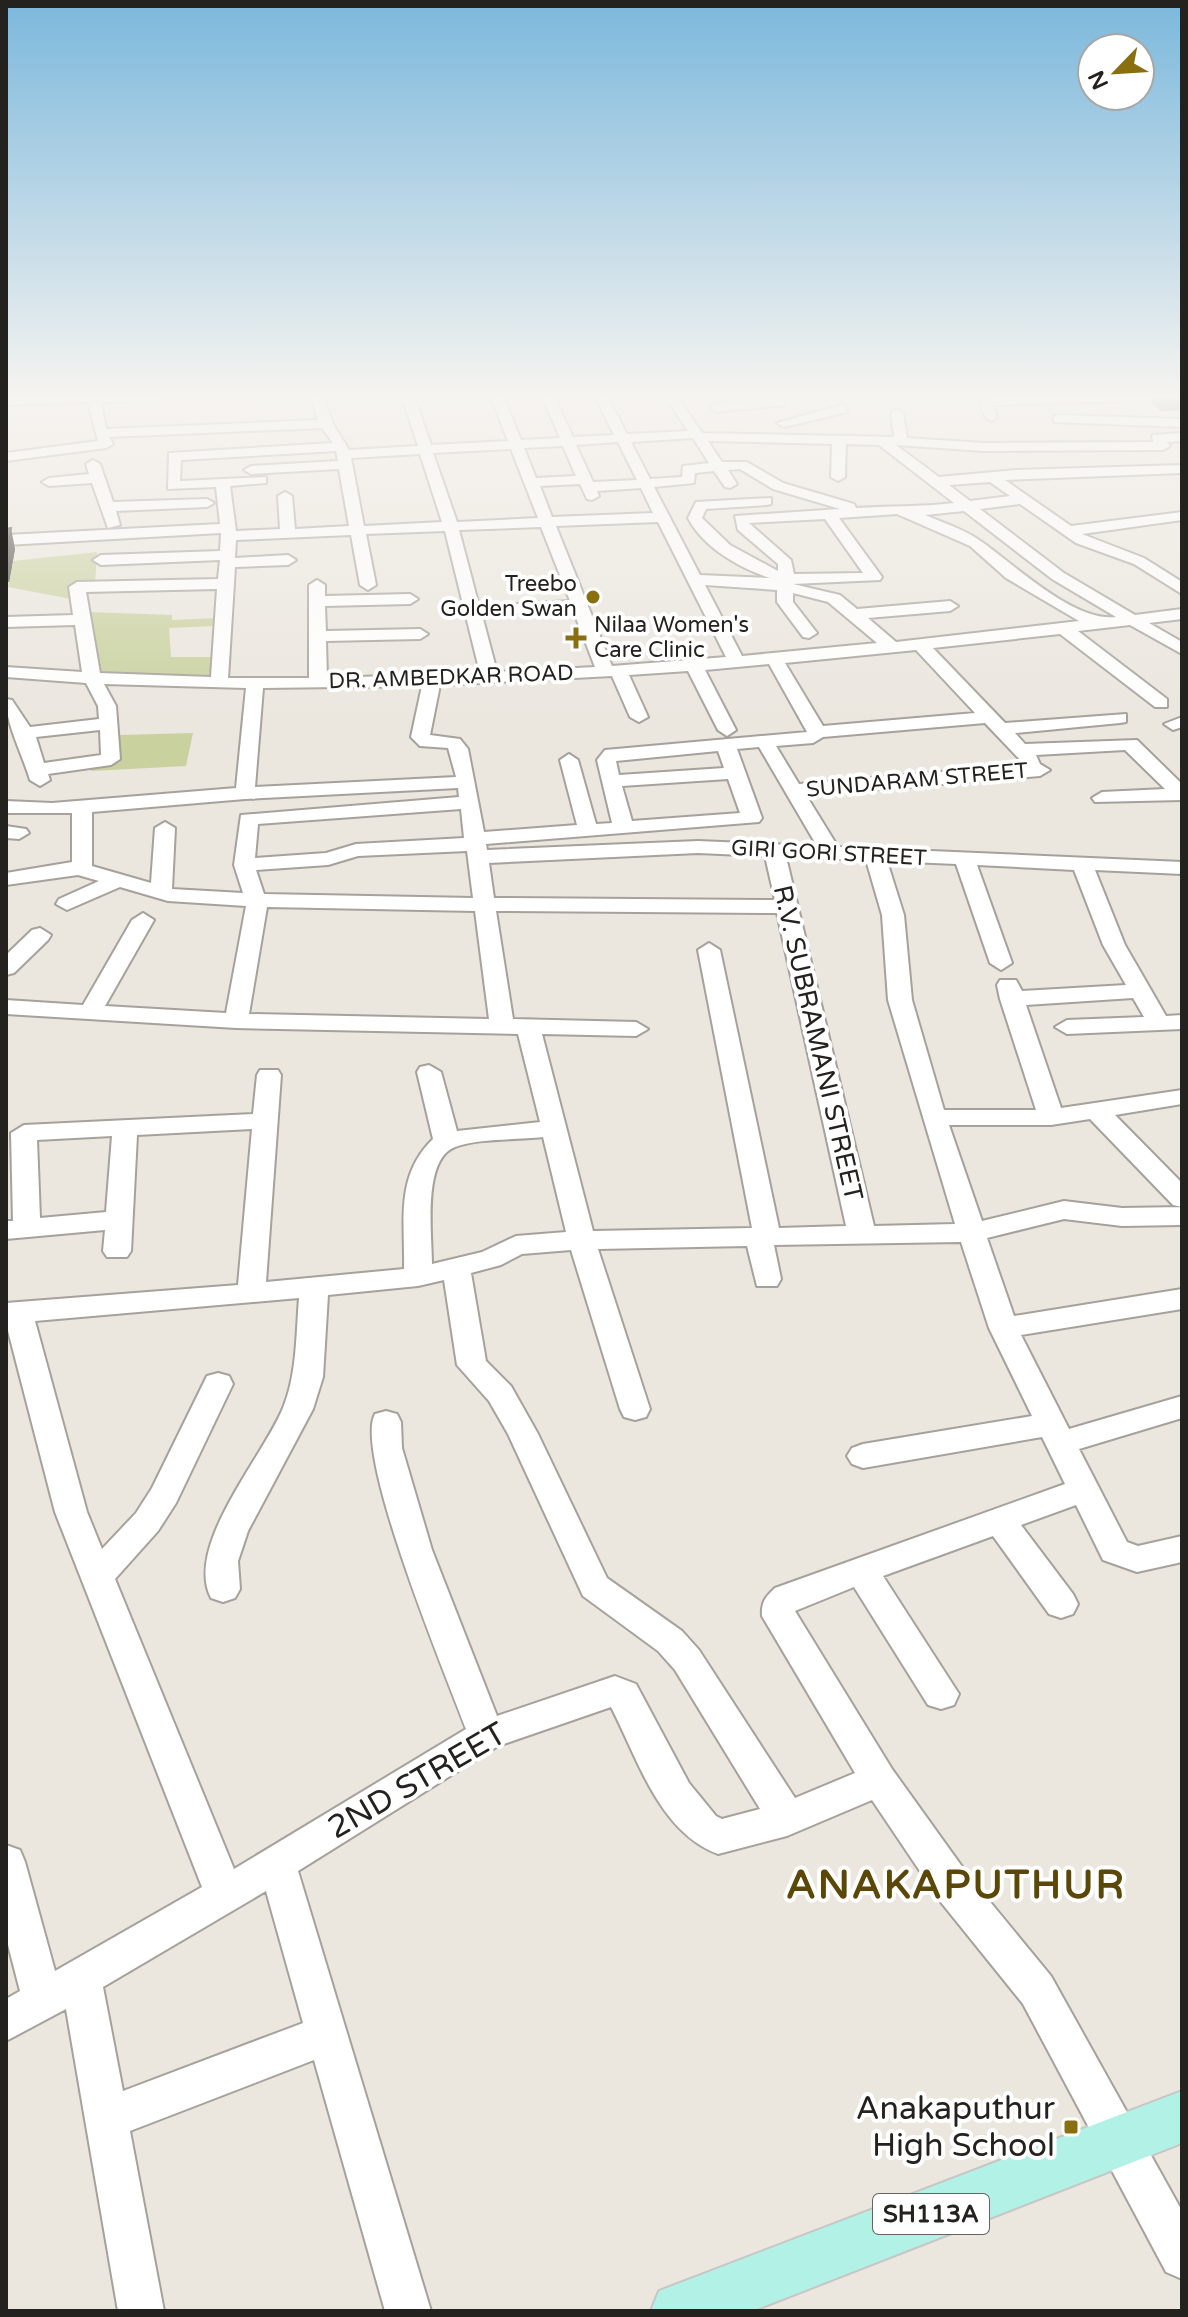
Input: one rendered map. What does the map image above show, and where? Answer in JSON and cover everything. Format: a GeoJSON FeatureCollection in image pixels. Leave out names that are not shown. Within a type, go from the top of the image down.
{"type":"FeatureCollection","features":[{"type":"Feature","properties":{"kind":"main road","name":"SH113A"},"geometry":{"type":"LineString","coordinates":[[679,2311],[1182,2117]]}},
{"type":"Feature","properties":{"kind":"street"},"geometry":{"type":"LineString","coordinates":[[107,504],[117,535]]}},
{"type":"Feature","properties":{"kind":"street"},"geometry":{"type":"LineString","coordinates":[[108,507],[176,504]]}},
{"type":"Feature","properties":{"kind":"street"},"geometry":{"type":"LineString","coordinates":[[219,683],[227,584],[227,504]]}},
{"type":"Feature","properties":{"kind":"street"},"geometry":{"type":"LineString","coordinates":[[286,504],[288,533]]}},
{"type":"Feature","properties":{"kind":"street"},"geometry":{"type":"LineString","coordinates":[[353,504],[368,585]]}},
{"type":"Feature","properties":{"kind":"street"},"geometry":{"type":"LineString","coordinates":[[443,504],[490,678]]}},
{"type":"Feature","properties":{"kind":"street"},"geometry":{"type":"LineString","coordinates":[[540,504],[577,605],[639,717]]}},
{"type":"Feature","properties":{"kind":"street"},"geometry":{"type":"LineString","coordinates":[[656,504],[737,663]]}},
{"type":"Feature","properties":{"kind":"street"},"geometry":{"type":"LineString","coordinates":[[715,504],[701,505],[696,510],[699,527],[751,568],[834,598],[857,614],[893,648]]}},
{"type":"Feature","properties":{"kind":"street"},"geometry":{"type":"LineString","coordinates":[[697,580],[787,583],[874,577],[823,514],[793,504]]}},
{"type":"Feature","properties":{"kind":"street"},"geometry":{"type":"LineString","coordinates":[[844,504],[863,514]]}},
{"type":"Feature","properties":{"kind":"street"},"geometry":{"type":"LineString","coordinates":[[908,513],[979,504]]}},
{"type":"Feature","properties":{"kind":"street"},"geometry":{"type":"LineString","coordinates":[[1030,504],[1092,547],[1139,561],[1182,589]]}},
{"type":"Feature","properties":{"kind":"street"},"geometry":{"type":"LineString","coordinates":[[963,506],[1058,576],[1178,643]]}},
{"type":"Feature","properties":{"kind":"street"},"geometry":{"type":"LineString","coordinates":[[809,633],[785,602],[786,563],[738,521],[745,518],[898,510],[975,543],[1012,575],[1097,625]]}},
{"type":"Feature","properties":{"kind":"street"},"geometry":{"type":"LineString","coordinates":[[1067,531],[1182,516]]}},
{"type":"Feature","properties":{"kind":"street"},"geometry":{"type":"LineString","coordinates":[[6,540],[229,532],[288,533],[662,517]]}},
{"type":"Feature","properties":{"kind":"street"},"geometry":{"type":"LineString","coordinates":[[101,560],[288,560]]}},
{"type":"Feature","properties":{"kind":"street"},"geometry":{"type":"LineString","coordinates":[[6,704],[25,733],[40,775],[111,761],[107,706],[92,678],[85,620],[77,587],[227,584]]}},
{"type":"Feature","properties":{"kind":"street"},"geometry":{"type":"LineString","coordinates":[[857,614],[950,606],[939,591]]}},
{"type":"Feature","properties":{"kind":"street"},"geometry":{"type":"LineString","coordinates":[[318,682],[317,593],[410,599]]}},
{"type":"Feature","properties":{"kind":"street"},"geometry":{"type":"LineString","coordinates":[[1071,609],[1106,603]]}},
{"type":"Feature","properties":{"kind":"street"},"geometry":{"type":"LineString","coordinates":[[474,611],[577,605]]}},
{"type":"Feature","properties":{"kind":"street","name":"DR. AMBEDKAR ROAD"},"geometry":{"type":"LineString","coordinates":[[6,672],[219,683],[490,678],[775,660],[1182,614]]}},
{"type":"Feature","properties":{"kind":"street"},"geometry":{"type":"LineString","coordinates":[[6,622],[85,620]]}},
{"type":"Feature","properties":{"kind":"street"},"geometry":{"type":"LineString","coordinates":[[1064,629],[1161,703]]}},
{"type":"Feature","properties":{"kind":"street"},"geometry":{"type":"LineString","coordinates":[[316,636],[420,634]]}},
{"type":"Feature","properties":{"kind":"street"},"geometry":{"type":"LineString","coordinates":[[921,645],[1021,750],[1130,744],[1182,794]]}},
{"type":"Feature","properties":{"kind":"street"},"geometry":{"type":"LineString","coordinates":[[775,660],[817,732]]}},
{"type":"Feature","properties":{"kind":"street"},"geometry":{"type":"LineString","coordinates":[[244,865],[328,859],[356,850],[475,847],[588,830],[752,818],[726,738],[694,665]]}},
{"type":"Feature","properties":{"kind":"street"},"geometry":{"type":"LineString","coordinates":[[432,680],[420,737],[427,742],[453,743],[459,749],[484,902],[515,1025],[553,1128],[582,1240],[635,1409]]}},
{"type":"Feature","properties":{"kind":"street"},"geometry":{"type":"LineString","coordinates":[[245,793],[255,683]]}},
{"type":"Feature","properties":{"kind":"street"},"geometry":{"type":"LineString","coordinates":[[623,827],[606,760],[612,754],[726,738],[766,744],[813,737],[817,732],[1120,718]]}},
{"type":"Feature","properties":{"kind":"street"},"geometry":{"type":"LineString","coordinates":[[25,733],[108,724]]}},
{"type":"Feature","properties":{"kind":"street"},"geometry":{"type":"LineString","coordinates":[[766,744],[831,853]]}},
{"type":"Feature","properties":{"kind":"street","name":"SUNDARAM STREET"},"geometry":{"type":"LineString","coordinates":[[793,790],[1040,770],[1021,750]]}},
{"type":"Feature","properties":{"kind":"street"},"geometry":{"type":"LineString","coordinates":[[569,760],[588,830]]}},
{"type":"Feature","properties":{"kind":"street"},"geometry":{"type":"LineString","coordinates":[[611,781],[736,773]]}},
{"type":"Feature","properties":{"kind":"street"},"geometry":{"type":"LineString","coordinates":[[6,807],[82,806],[110,796],[468,792]]}},
{"type":"Feature","properties":{"kind":"street"},"geometry":{"type":"LineString","coordinates":[[236,1021],[257,904],[244,865],[248,819],[468,792]]}},
{"type":"Feature","properties":{"kind":"street"},"geometry":{"type":"LineString","coordinates":[[1102,798],[1182,794]]}},
{"type":"Feature","properties":{"kind":"street"},"geometry":{"type":"LineString","coordinates":[[6,879],[68,872],[82,865],[82,806]]}},
{"type":"Feature","properties":{"kind":"street"},"geometry":{"type":"LineString","coordinates":[[161,892],[165,828]]}},
{"type":"Feature","properties":{"kind":"street","name":"GIRI GORI STREET"},"geometry":{"type":"LineString","coordinates":[[475,847],[698,847],[1182,868]]}},
{"type":"Feature","properties":{"kind":"street","name":"R.V. SUBRAMANI STREET"},"geometry":{"type":"LineString","coordinates":[[774,851],[862,1235]]}},
{"type":"Feature","properties":{"kind":"street"},"geometry":{"type":"LineString","coordinates":[[875,855],[893,915],[900,1000],[970,1233],[1003,1328],[1115,1551],[1137,1559],[1182,1549]]}},
{"type":"Feature","properties":{"kind":"street"},"geometry":{"type":"LineString","coordinates":[[964,859],[1051,1117]]}},
{"type":"Feature","properties":{"kind":"street"},"geometry":{"type":"LineString","coordinates":[[1082,864],[1114,945],[1138,991],[1171,1023]]}},
{"type":"Feature","properties":{"kind":"street"},"geometry":{"type":"LineString","coordinates":[[77,868],[161,892],[318,903],[484,902],[570,907],[787,907]]}},
{"type":"Feature","properties":{"kind":"street"},"geometry":{"type":"LineString","coordinates":[[67,904],[116,881]]}},
{"type":"Feature","properties":{"kind":"street"},"geometry":{"type":"LineString","coordinates":[[89,1014],[143,920]]}},
{"type":"Feature","properties":{"kind":"street"},"geometry":{"type":"LineString","coordinates":[[6,968],[40,935]]}},
{"type":"Feature","properties":{"kind":"street"},"geometry":{"type":"LineString","coordinates":[[709,950],[763,1237],[767,1279]]}},
{"type":"Feature","properties":{"kind":"street"},"geometry":{"type":"LineString","coordinates":[[1007,983],[1138,991]]}},
{"type":"Feature","properties":{"kind":"street"},"geometry":{"type":"LineString","coordinates":[[6,1007],[236,1021],[636,1029]]}},
{"type":"Feature","properties":{"kind":"street"},"geometry":{"type":"LineString","coordinates":[[1067,1027],[1171,1023]]}},
{"type":"Feature","properties":{"kind":"street"},"geometry":{"type":"LineString","coordinates":[[429,1072],[446,1140]]}},
{"type":"Feature","properties":{"kind":"street"},"geometry":{"type":"LineString","coordinates":[[251,1294],[269,1075]]}},
{"type":"Feature","properties":{"kind":"street"},"geometry":{"type":"LineString","coordinates":[[934,1118],[1051,1117],[1182,1097]]}},
{"type":"Feature","properties":{"kind":"street"},"geometry":{"type":"LineString","coordinates":[[1095,1109],[1182,1199]]}},
{"type":"Feature","properties":{"kind":"street"},"geometry":{"type":"LineString","coordinates":[[119,1220],[16,1229],[24,1133],[264,1121]]}},
{"type":"Feature","properties":{"kind":"street"},"geometry":{"type":"LineString","coordinates":[[117,1251],[125,1126]]}},
{"type":"Feature","properties":{"kind":"street"},"geometry":{"type":"LineString","coordinates":[[418,1277],[419,1177],[428,1158],[446,1140],[553,1128]]}},
{"type":"Feature","properties":{"kind":"street"},"geometry":{"type":"LineString","coordinates":[[225,1895],[71,1512],[12,1312],[251,1294],[418,1277],[491,1259],[516,1245],[582,1240],[970,1233],[1064,1210],[1122,1217],[1182,1216]]}},
{"type":"Feature","properties":{"kind":"street"},"geometry":{"type":"LineString","coordinates":[[456,1268],[472,1365],[500,1394],[523,1434],[595,1587],[670,1641],[687,1660],[787,1819]]}},
{"type":"Feature","properties":{"kind":"street"},"geometry":{"type":"LineString","coordinates":[[223,1589],[221,1561],[232,1531],[298,1409],[308,1377],[314,1287]]}},
{"type":"Feature","properties":{"kind":"street"},"geometry":{"type":"LineString","coordinates":[[1003,1328],[1182,1299]]}},
{"type":"Feature","properties":{"kind":"street"},"geometry":{"type":"LineString","coordinates":[[97,1576],[147,1522],[165,1494],[218,1384]]}},
{"type":"Feature","properties":{"kind":"street"},"geometry":{"type":"LineString","coordinates":[[863,1456],[1055,1434],[1182,1407]]}},
{"type":"Feature","properties":{"kind":"street"},"geometry":{"type":"LineString","coordinates":[[386,1422],[386,1448],[416,1550],[486,1735]]}},
{"type":"Feature","properties":{"kind":"street"},"geometry":{"type":"LineString","coordinates":[[1085,1489],[787,1598],[778,1606],[785,1629],[879,1780],[954,1888],[1037,1990],[1182,2256]]}},
{"type":"Feature","properties":{"kind":"street"},"geometry":{"type":"LineString","coordinates":[[999,1520],[1061,1604]]}},
{"type":"Feature","properties":{"kind":"street"},"geometry":{"type":"LineString","coordinates":[[861,1570],[941,1694]]}},
{"type":"Feature","properties":{"kind":"street","name":"2ND STREET"},"geometry":{"type":"LineString","coordinates":[[6,2021],[225,1895],[486,1735],[615,1691],[623,1695],[681,1803],[709,1834],[718,1837],[787,1819],[879,1780]]}},
{"type":"Feature","properties":{"kind":"street"},"geometry":{"type":"LineString","coordinates":[[6,1862],[43,2002]]}},
{"type":"Feature","properties":{"kind":"street"},"geometry":{"type":"LineString","coordinates":[[277,1863],[408,2311]]}},
{"type":"Feature","properties":{"kind":"street"},"geometry":{"type":"LineString","coordinates":[[81,1977],[141,2311]]}},
{"type":"Feature","properties":{"kind":"street"},"geometry":{"type":"LineString","coordinates":[[106,2119],[327,2034]]}},
{"type":"Feature","properties":{"kind":"green space"},"geometry":{"type":"Polygon","coordinates":[[[97,552],[95,584],[71,599],[8,587],[13,561],[97,552]]]}},
{"type":"Feature","properties":{"kind":"green space"},"geometry":{"type":"Polygon","coordinates":[[[87,612],[172,615],[172,620],[217,618],[215,626],[169,628],[171,657],[213,657],[209,675],[99,673],[87,612]]]}},
{"type":"Feature","properties":{"kind":"green space"},"geometry":{"type":"Polygon","coordinates":[[[193,733],[186,766],[91,771],[92,766],[113,763],[120,735],[193,733]]]}},
{"type":"Feature","properties":{"kind":"building"},"geometry":{"type":"Polygon","coordinates":[[[11,528],[6,555],[6,529],[11,528]]]}},
{"type":"Feature","properties":{"kind":"place","name":"Treebo Golden Swan"},"geometry":{"type":"Point","coordinates":[593,597]}},
{"type":"Feature","properties":{"kind":"place","name":"Nilaa Women's Care Clinic"},"geometry":{"type":"Point","coordinates":[576,638]}},
{"type":"Feature","properties":{"kind":"place","name":"Anakaputhur High School"},"geometry":{"type":"Point","coordinates":[1071,2127]}},
{"type":"Feature","properties":{"kind":"district","name":"ANAKAPUTHUR"},"geometry":{"type":"Point","coordinates":[956,1885]}}]}
